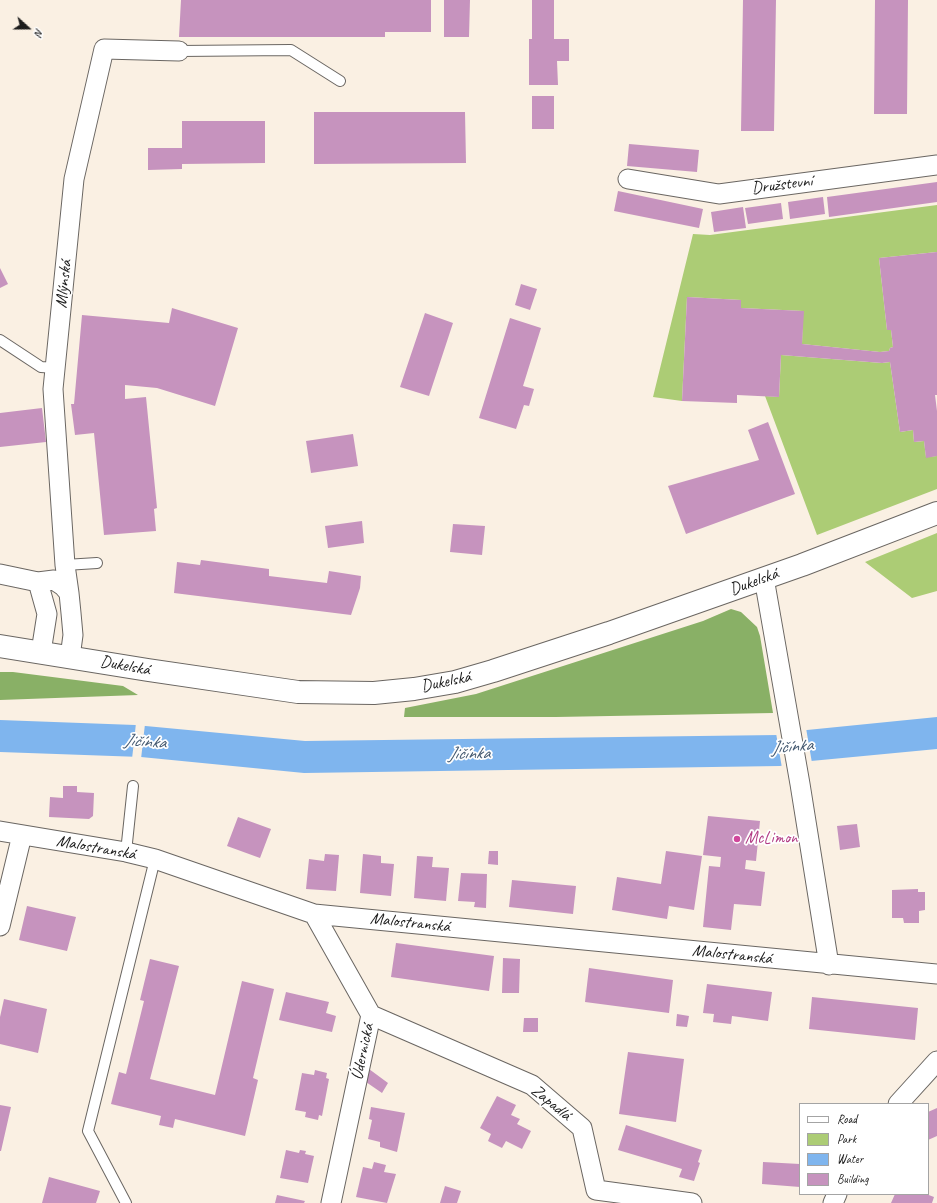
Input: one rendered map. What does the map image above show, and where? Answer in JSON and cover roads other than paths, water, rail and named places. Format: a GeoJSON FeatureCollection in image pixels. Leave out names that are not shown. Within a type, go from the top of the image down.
{"type":"FeatureCollection","features":[{"type":"Feature","properties":{"kind":"main road","name":"Dukelská"},"geometry":{"type":"LineString","coordinates":[[0,646],[298,692],[374,694],[414,689],[455,682],[609,633],[764,578],[937,512]]}},
{"type":"Feature","properties":{"kind":"street","name":"Mlýnská"},"geometry":{"type":"LineString","coordinates":[[70,657],[73,635],[65,565],[54,389],[74,179],[104,49],[179,51]]}},
{"type":"Feature","properties":{"kind":"street","name":"Družstevní"},"geometry":{"type":"LineString","coordinates":[[628,179],[719,194],[937,165]]}},
{"type":"Feature","properties":{"kind":"street"},"geometry":{"type":"LineString","coordinates":[[38,582],[65,565]]}},
{"type":"Feature","properties":{"kind":"street"},"geometry":{"type":"LineString","coordinates":[[0,574],[38,582],[54,580],[63,586],[69,593]]}},
{"type":"Feature","properties":{"kind":"street"},"geometry":{"type":"LineString","coordinates":[[764,578],[788,711],[829,965]]}},
{"type":"Feature","properties":{"kind":"street"},"geometry":{"type":"LineString","coordinates":[[38,582],[47,614],[41,652]]}},
{"type":"Feature","properties":{"kind":"street","name":"Malostranská"},"geometry":{"type":"LineString","coordinates":[[0,831],[126,852],[155,859],[314,914],[829,965],[937,974]]}},
{"type":"Feature","properties":{"kind":"street"},"geometry":{"type":"LineString","coordinates":[[0,926],[22,835]]}},
{"type":"Feature","properties":{"kind":"street","name":"Údernická"},"geometry":{"type":"LineString","coordinates":[[314,914],[371,1015],[331,1203]]}},
{"type":"Feature","properties":{"kind":"street","name":"Zapadlá"},"geometry":{"type":"LineString","coordinates":[[371,1015],[532,1085],[582,1128],[594,1197],[692,1203]]}},
{"type":"Feature","properties":{"kind":"street"},"geometry":{"type":"LineString","coordinates":[[899,1103],[937,1061]]}},
{"type":"Feature","properties":{"kind":"lane"},"geometry":{"type":"LineString","coordinates":[[179,51],[291,50],[340,81]]}},
{"type":"Feature","properties":{"kind":"lane"},"geometry":{"type":"LineString","coordinates":[[0,340],[41,367],[56,368]]}},
{"type":"Feature","properties":{"kind":"lane"},"geometry":{"type":"LineString","coordinates":[[65,565],[97,563]]}},
{"type":"Feature","properties":{"kind":"lane"},"geometry":{"type":"LineString","coordinates":[[126,852],[133,786]]}},
{"type":"Feature","properties":{"kind":"lane"},"geometry":{"type":"LineString","coordinates":[[126,1203],[88,1131],[155,859]]}},
{"type":"Feature","properties":{"kind":"water","name":"Jičínka"},"geometry":{"type":"Polygon","coordinates":[[[937,717],[937,749],[811,761],[780,766],[304,773],[141,757],[0,752],[0,720],[135,725],[305,741],[778,735],[807,730],[937,717]]]}},
{"type":"Feature","properties":{"kind":"place","name":"McLimon"},"geometry":{"type":"Point","coordinates":[737,839]}}]}
